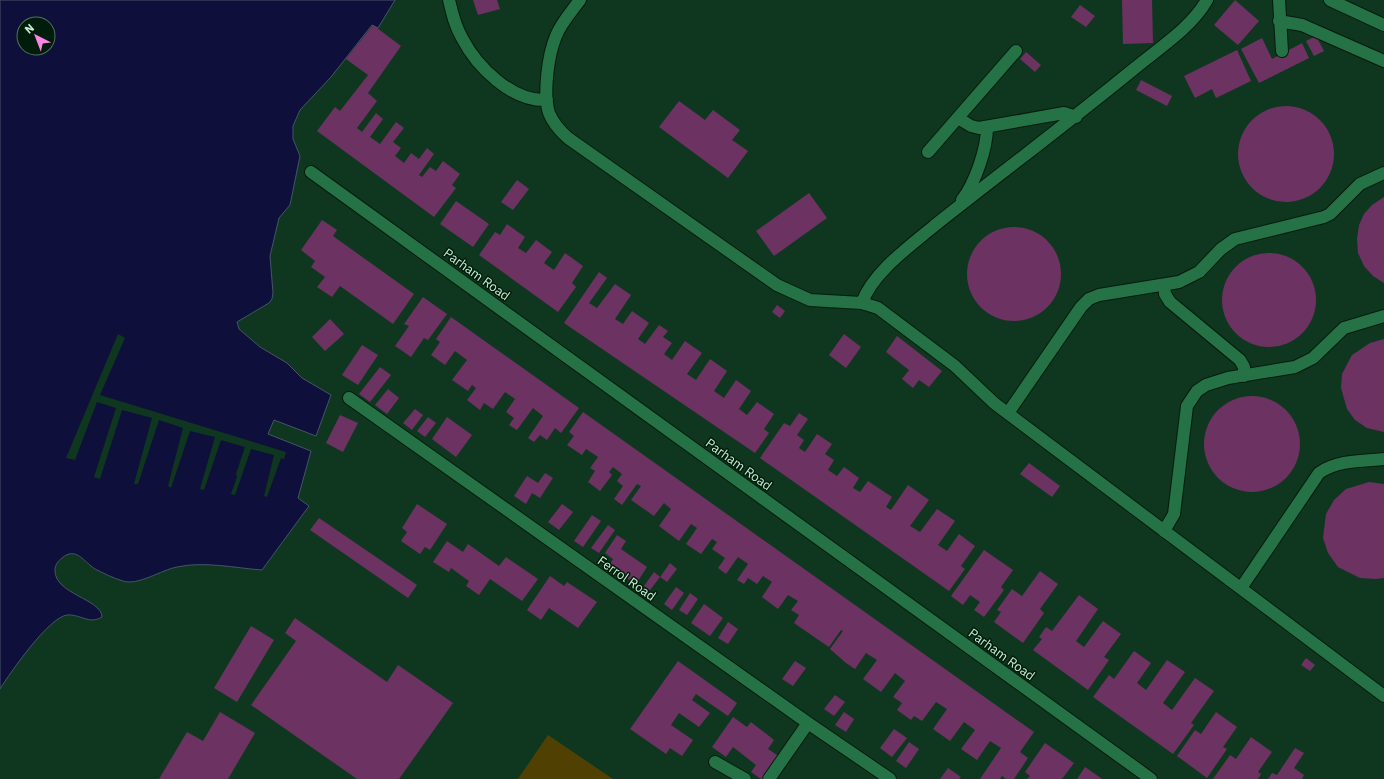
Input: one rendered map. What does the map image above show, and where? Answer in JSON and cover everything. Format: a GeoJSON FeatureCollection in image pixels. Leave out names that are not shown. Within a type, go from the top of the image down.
{"type":"FeatureCollection","features":[{"type":"Feature","properties":{"kind":"street"},"geometry":{"type":"LineString","coordinates":[[449,0],[461,37],[486,68],[504,84],[524,97],[536,100],[547,100]]}},
{"type":"Feature","properties":{"kind":"street"},"geometry":{"type":"LineString","coordinates":[[580,0],[561,27],[553,44],[549,67],[547,100],[553,122],[574,143],[764,277],[784,289],[810,300],[862,303],[878,308],[893,318],[956,366],[989,398],[1008,413],[1384,696]]}},
{"type":"Feature","properties":{"kind":"street"},"geometry":{"type":"LineString","coordinates":[[862,303],[871,286],[904,250],[1076,116],[1179,32],[1196,16],[1207,0]]}},
{"type":"Feature","properties":{"kind":"street"},"geometry":{"type":"LineString","coordinates":[[1279,0],[1279,21],[1282,51]]}},
{"type":"Feature","properties":{"kind":"street"},"geometry":{"type":"LineString","coordinates":[[1330,0],[1384,25]]}},
{"type":"Feature","properties":{"kind":"street"},"geometry":{"type":"LineString","coordinates":[[1279,21],[1302,25],[1384,62]]}},
{"type":"Feature","properties":{"kind":"street"},"geometry":{"type":"LineString","coordinates":[[928,152],[1016,51]]}},
{"type":"Feature","properties":{"kind":"street"},"geometry":{"type":"LineString","coordinates":[[958,118],[974,127],[987,127],[1064,113],[1076,116]]}},
{"type":"Feature","properties":{"kind":"street"},"geometry":{"type":"LineString","coordinates":[[952,212],[965,196],[973,182],[982,153],[987,127]]}},
{"type":"Feature","properties":{"kind":"street","name":"Parham Road"},"geometry":{"type":"LineString","coordinates":[[311,172],[1151,779]]}},
{"type":"Feature","properties":{"kind":"street"},"geometry":{"type":"LineString","coordinates":[[1008,413],[1081,307],[1089,299],[1099,294],[1179,282],[1192,276],[1206,266],[1221,249],[1235,238],[1324,217],[1330,214],[1360,184],[1384,173]]}},
{"type":"Feature","properties":{"kind":"street"},"geometry":{"type":"LineString","coordinates":[[1164,285],[1165,294],[1170,302],[1240,360],[1244,367],[1244,376]]}},
{"type":"Feature","properties":{"kind":"street"},"geometry":{"type":"LineString","coordinates":[[1164,531],[1174,514],[1187,406],[1197,390],[1219,380],[1283,370],[1302,364],[1319,352],[1344,328],[1384,316]]}},
{"type":"Feature","properties":{"kind":"street","name":"Ferrol Road"},"geometry":{"type":"LineString","coordinates":[[349,398],[808,723],[890,779]]}},
{"type":"Feature","properties":{"kind":"street"},"geometry":{"type":"LineString","coordinates":[[1241,588],[1319,473],[1338,464],[1384,459]]}},
{"type":"Feature","properties":{"kind":"street"},"geometry":{"type":"LineString","coordinates":[[769,779],[808,723]]}},
{"type":"Feature","properties":{"kind":"street"},"geometry":{"type":"LineString","coordinates":[[715,762],[745,779]]}},
{"type":"Feature","properties":{"kind":"shaded area"},"geometry":{"type":"Polygon","coordinates":[[[0,0],[395,0],[378,28],[372,25],[331,77],[300,110],[293,126],[293,139],[300,156],[290,205],[279,218],[270,256],[273,293],[272,299],[269,303],[237,322],[239,329],[260,347],[287,363],[302,378],[331,395],[316,436],[274,420],[268,434],[311,451],[298,498],[309,506],[262,570],[209,565],[187,565],[171,569],[142,580],[129,582],[123,581],[95,569],[76,554],[67,555],[56,565],[55,570],[57,578],[69,591],[95,605],[100,611],[102,617],[89,620],[77,616],[67,615],[59,618],[50,625],[30,647],[0,689],[0,0]]]}},
{"type":"Feature","properties":{"kind":"shaded area"},"geometry":{"type":"Polygon","coordinates":[[[548,735],[613,779],[518,779],[548,735]]]}},
{"type":"Feature","properties":{"kind":"pier"},"geometry":{"type":"Polygon","coordinates":[[[118,334],[125,338],[100,395],[286,452],[284,459],[281,458],[267,497],[264,496],[274,455],[251,449],[235,495],[231,494],[245,447],[221,440],[204,490],[200,489],[215,437],[190,431],[171,488],[168,486],[183,428],[159,420],[138,484],[134,484],[152,418],[122,410],[100,479],[94,477],[116,408],[97,402],[75,460],[66,458],[118,334]]]}},
{"type":"Feature","properties":{"kind":"building"},"geometry":{"type":"Polygon","coordinates":[[[473,0],[497,0],[500,9],[478,15],[473,0]]]}},
{"type":"Feature","properties":{"kind":"building"},"geometry":{"type":"Polygon","coordinates":[[[1122,0],[1152,0],[1153,43],[1123,44],[1122,0]]]}},
{"type":"Feature","properties":{"kind":"building"},"geometry":{"type":"Polygon","coordinates":[[[1235,0],[1259,21],[1238,45],[1214,25],[1235,0]]]}},
{"type":"Feature","properties":{"kind":"building"},"geometry":{"type":"Polygon","coordinates":[[[1080,5],[1095,16],[1086,27],[1071,17],[1080,5]]]}},
{"type":"Feature","properties":{"kind":"building"},"geometry":{"type":"Polygon","coordinates":[[[373,25],[401,46],[368,93],[377,101],[357,128],[362,132],[376,113],[383,119],[370,137],[380,144],[396,122],[404,128],[393,142],[401,148],[395,156],[404,163],[411,153],[419,159],[427,148],[434,154],[419,175],[422,177],[430,167],[436,171],[443,161],[460,174],[452,185],[456,188],[434,217],[317,131],[335,107],[340,111],[368,75],[346,59],[373,25]]]}},
{"type":"Feature","properties":{"kind":"building"},"geometry":{"type":"Polygon","coordinates":[[[1316,36],[1324,51],[1314,56],[1306,41],[1316,36]]]}},
{"type":"Feature","properties":{"kind":"building"},"geometry":{"type":"Polygon","coordinates":[[[1262,38],[1272,59],[1302,43],[1309,58],[1259,83],[1241,49],[1262,38]]]}},
{"type":"Feature","properties":{"kind":"building"},"geometry":{"type":"Polygon","coordinates":[[[1237,50],[1251,81],[1216,98],[1212,89],[1195,98],[1184,76],[1237,50]]]}},
{"type":"Feature","properties":{"kind":"building"},"geometry":{"type":"Polygon","coordinates":[[[1026,52],[1041,65],[1035,72],[1020,59],[1026,52]]]}},
{"type":"Feature","properties":{"kind":"building"},"geometry":{"type":"Polygon","coordinates":[[[1141,80],[1172,96],[1167,106],[1136,90],[1141,80]]]}},
{"type":"Feature","properties":{"kind":"building"},"geometry":{"type":"Polygon","coordinates":[[[679,101],[705,120],[713,110],[740,130],[732,140],[748,151],[728,178],[659,127],[679,101]]]}},
{"type":"Feature","properties":{"kind":"building"},"geometry":{"type":"Polygon","coordinates":[[[1286,106],[1304,110],[1320,120],[1330,136],[1334,154],[1330,172],[1320,188],[1304,198],[1286,202],[1268,198],[1252,188],[1242,172],[1238,154],[1242,136],[1252,120],[1268,110],[1286,106]]]}},
{"type":"Feature","properties":{"kind":"building"},"geometry":{"type":"Polygon","coordinates":[[[517,180],[529,189],[513,210],[501,202],[517,180]]]}},
{"type":"Feature","properties":{"kind":"building"},"geometry":{"type":"Polygon","coordinates":[[[809,193],[827,218],[774,256],[756,231],[809,193]]]}},
{"type":"Feature","properties":{"kind":"building"},"geometry":{"type":"Polygon","coordinates":[[[1384,197],[1384,283],[1373,276],[1364,266],[1358,253],[1357,239],[1359,225],[1364,214],[1372,205],[1384,197]]]}},
{"type":"Feature","properties":{"kind":"building"},"geometry":{"type":"Polygon","coordinates":[[[456,201],[489,224],[473,247],[440,224],[456,201]]]}},
{"type":"Feature","properties":{"kind":"building"},"geometry":{"type":"Polygon","coordinates":[[[322,220],[337,230],[333,236],[414,294],[393,324],[340,286],[332,297],[317,287],[325,277],[311,267],[315,261],[301,250],[322,220]]]}},
{"type":"Feature","properties":{"kind":"building"},"geometry":{"type":"Polygon","coordinates":[[[507,224],[525,237],[518,248],[526,253],[536,240],[552,252],[544,263],[554,270],[565,253],[583,266],[572,283],[576,287],[558,312],[479,255],[495,232],[500,235],[507,224]]]}},
{"type":"Feature","properties":{"kind":"building"},"geometry":{"type":"Polygon","coordinates":[[[1014,227],[1032,231],[1047,241],[1057,256],[1061,274],[1057,292],[1047,307],[1032,317],[1014,321],[996,317],[981,307],[971,292],[967,274],[971,256],[981,241],[996,231],[1014,227]]]}},
{"type":"Feature","properties":{"kind":"building"},"geometry":{"type":"Polygon","coordinates":[[[1269,253],[1287,256],[1302,267],[1313,282],[1316,300],[1313,318],[1302,333],[1287,344],[1269,347],[1251,344],[1236,333],[1225,318],[1222,300],[1225,282],[1236,267],[1251,256],[1269,253]]]}},
{"type":"Feature","properties":{"kind":"building"},"geometry":{"type":"Polygon","coordinates":[[[599,272],[607,278],[589,303],[597,308],[615,284],[631,295],[615,319],[623,324],[632,311],[649,323],[638,339],[645,344],[659,325],[668,331],[663,337],[672,343],[664,354],[672,360],[685,341],[702,353],[687,374],[696,380],[710,359],[727,371],[714,391],[724,398],[736,380],[751,391],[739,409],[747,415],[757,402],[774,414],[764,429],[769,433],[755,453],[564,323],[599,272]]]}},
{"type":"Feature","properties":{"kind":"building"},"geometry":{"type":"Polygon","coordinates":[[[423,297],[447,314],[428,340],[424,338],[411,357],[395,346],[409,326],[404,324],[423,297]]]}},
{"type":"Feature","properties":{"kind":"building"},"geometry":{"type":"Polygon","coordinates":[[[777,305],[785,311],[780,318],[772,312],[777,305]]]}},
{"type":"Feature","properties":{"kind":"building"},"geometry":{"type":"Polygon","coordinates":[[[451,317],[579,408],[561,433],[555,428],[547,440],[540,435],[534,442],[528,438],[543,416],[533,408],[517,430],[509,425],[514,418],[506,412],[515,399],[505,392],[493,409],[484,403],[480,410],[467,400],[476,388],[472,385],[468,391],[452,380],[467,360],[455,351],[445,365],[431,355],[440,342],[436,339],[451,317]]]}},
{"type":"Feature","properties":{"kind":"building"},"geometry":{"type":"Polygon","coordinates":[[[330,319],[344,334],[325,351],[312,337],[330,319]]]}},
{"type":"Feature","properties":{"kind":"building"},"geometry":{"type":"Polygon","coordinates":[[[844,334],[861,347],[846,368],[829,355],[844,334]]]}},
{"type":"Feature","properties":{"kind":"building"},"geometry":{"type":"Polygon","coordinates":[[[897,336],[942,371],[929,387],[919,380],[913,388],[902,379],[909,370],[886,352],[897,336]]]}},
{"type":"Feature","properties":{"kind":"building"},"geometry":{"type":"Polygon","coordinates":[[[1384,339],[1384,432],[1367,428],[1355,420],[1347,409],[1341,388],[1342,374],[1352,355],[1370,343],[1384,339]]]}},
{"type":"Feature","properties":{"kind":"building"},"geometry":{"type":"Polygon","coordinates":[[[362,345],[378,355],[358,385],[342,375],[362,345]]]}},
{"type":"Feature","properties":{"kind":"building"},"geometry":{"type":"Polygon","coordinates":[[[380,367],[391,375],[370,402],[359,394],[380,367]]]}},
{"type":"Feature","properties":{"kind":"building"},"geometry":{"type":"Polygon","coordinates":[[[388,389],[399,398],[387,414],[375,405],[388,389]]]}},
{"type":"Feature","properties":{"kind":"building"},"geometry":{"type":"Polygon","coordinates":[[[1252,396],[1270,400],[1279,404],[1286,410],[1292,417],[1296,426],[1300,444],[1296,462],[1292,471],[1286,478],[1279,484],[1270,488],[1252,492],[1234,488],[1225,484],[1218,478],[1212,471],[1208,462],[1204,444],[1208,426],[1212,417],[1218,410],[1225,404],[1234,400],[1252,396]]]}},
{"type":"Feature","properties":{"kind":"building"},"geometry":{"type":"Polygon","coordinates":[[[415,409],[423,415],[412,430],[403,423],[415,409]]]}},
{"type":"Feature","properties":{"kind":"building"},"geometry":{"type":"Polygon","coordinates":[[[583,412],[1034,732],[1020,752],[1028,758],[1014,779],[1006,779],[1002,776],[1000,779],[980,779],[1001,748],[990,741],[977,760],[961,749],[975,730],[964,722],[950,741],[933,729],[947,709],[936,702],[922,721],[914,716],[911,720],[897,710],[902,703],[893,697],[905,681],[895,673],[881,692],[863,679],[877,660],[866,653],[855,669],[846,663],[830,649],[843,631],[841,630],[829,647],[794,623],[799,615],[791,610],[798,601],[788,595],[778,609],[762,597],[772,582],[763,576],[757,584],[748,578],[744,584],[737,580],[748,564],[738,557],[726,574],[718,568],[725,558],[712,549],[717,542],[712,539],[701,554],[686,544],[697,528],[691,524],[679,541],[659,526],[671,509],[664,503],[654,516],[631,500],[641,486],[637,484],[622,505],[614,499],[623,486],[617,481],[622,474],[613,467],[609,472],[612,475],[600,491],[588,482],[595,471],[590,468],[598,457],[586,449],[582,455],[567,445],[574,436],[569,432],[583,412]]]}},
{"type":"Feature","properties":{"kind":"building"},"geometry":{"type":"Polygon","coordinates":[[[799,413],[808,419],[797,435],[804,440],[799,448],[805,452],[817,434],[832,444],[825,454],[834,460],[828,470],[837,476],[844,467],[859,478],[853,488],[860,492],[868,481],[892,497],[886,507],[891,510],[908,485],[929,500],[910,526],[920,532],[937,509],[955,521],[938,545],[947,551],[959,534],[975,546],[961,566],[965,569],[949,591],[760,458],[784,423],[790,426],[799,413]]]}},
{"type":"Feature","properties":{"kind":"building"},"geometry":{"type":"Polygon","coordinates":[[[340,415],[358,423],[343,452],[326,443],[340,415]]]}},
{"type":"Feature","properties":{"kind":"building"},"geometry":{"type":"Polygon","coordinates":[[[428,417],[436,423],[425,437],[417,431],[428,417]]]}},
{"type":"Feature","properties":{"kind":"building"},"geometry":{"type":"Polygon","coordinates":[[[447,417],[472,435],[456,457],[432,439],[447,417]]]}},
{"type":"Feature","properties":{"kind":"building"},"geometry":{"type":"Polygon","coordinates":[[[1029,463],[1060,486],[1052,497],[1020,474],[1029,463]]]}},
{"type":"Feature","properties":{"kind":"building"},"geometry":{"type":"Polygon","coordinates":[[[545,473],[553,478],[540,498],[532,493],[526,504],[514,496],[527,476],[538,483],[545,473]]]}},
{"type":"Feature","properties":{"kind":"building"},"geometry":{"type":"Polygon","coordinates":[[[1369,482],[1384,484],[1384,578],[1376,579],[1360,578],[1338,567],[1328,553],[1323,538],[1326,514],[1334,500],[1346,489],[1369,482]]]}},
{"type":"Feature","properties":{"kind":"building"},"geometry":{"type":"Polygon","coordinates":[[[417,504],[447,524],[430,550],[425,547],[420,554],[401,541],[407,532],[402,528],[417,504]]]}},
{"type":"Feature","properties":{"kind":"building"},"geometry":{"type":"Polygon","coordinates":[[[562,504],[573,512],[559,530],[548,522],[562,504]]]}},
{"type":"Feature","properties":{"kind":"building"},"geometry":{"type":"Polygon","coordinates":[[[592,515],[601,521],[583,547],[574,541],[592,515]]]}},
{"type":"Feature","properties":{"kind":"building"},"geometry":{"type":"Polygon","coordinates":[[[319,518],[417,585],[408,598],[310,530],[319,518]]]}},
{"type":"Feature","properties":{"kind":"building"},"geometry":{"type":"Polygon","coordinates":[[[608,525],[615,530],[599,553],[591,548],[608,525]]]}},
{"type":"Feature","properties":{"kind":"building"},"geometry":{"type":"Polygon","coordinates":[[[617,535],[626,541],[621,549],[647,567],[636,584],[609,566],[613,559],[605,553],[617,535]]]}},
{"type":"Feature","properties":{"kind":"building"},"geometry":{"type":"Polygon","coordinates":[[[447,541],[463,552],[468,544],[499,566],[506,557],[538,579],[522,601],[490,579],[479,595],[466,586],[469,581],[451,568],[449,572],[433,562],[447,541]]]}},
{"type":"Feature","properties":{"kind":"building"},"geometry":{"type":"Polygon","coordinates":[[[984,550],[1013,570],[1001,587],[1004,590],[984,617],[974,610],[980,602],[970,595],[963,605],[951,596],[984,550]]]}},
{"type":"Feature","properties":{"kind":"building"},"geometry":{"type":"Polygon","coordinates":[[[670,563],[677,569],[667,582],[660,577],[670,563]]]}},
{"type":"Feature","properties":{"kind":"building"},"geometry":{"type":"Polygon","coordinates":[[[1040,571],[1058,584],[1040,609],[1044,613],[1023,643],[994,622],[1001,612],[997,610],[1012,589],[1022,596],[1040,571]]]}},
{"type":"Feature","properties":{"kind":"building"},"geometry":{"type":"Polygon","coordinates":[[[654,572],[660,577],[650,590],[644,586],[654,572]]]}},
{"type":"Feature","properties":{"kind":"building"},"geometry":{"type":"Polygon","coordinates":[[[550,576],[564,586],[567,582],[597,602],[578,628],[549,608],[541,620],[527,610],[550,576]]]}},
{"type":"Feature","properties":{"kind":"building"},"geometry":{"type":"Polygon","coordinates":[[[676,587],[684,593],[672,610],[664,604],[676,587]]]}},
{"type":"Feature","properties":{"kind":"building"},"geometry":{"type":"Polygon","coordinates":[[[690,593],[698,599],[687,615],[679,610],[690,593]]]}},
{"type":"Feature","properties":{"kind":"building"},"geometry":{"type":"Polygon","coordinates":[[[1079,595],[1098,609],[1076,641],[1084,647],[1103,621],[1121,634],[1104,657],[1109,660],[1088,690],[1033,650],[1042,639],[1039,637],[1046,627],[1052,631],[1079,595]]]}},
{"type":"Feature","properties":{"kind":"building"},"geometry":{"type":"Polygon","coordinates":[[[704,604],[723,618],[710,636],[691,623],[704,604]]]}},
{"type":"Feature","properties":{"kind":"building"},"geometry":{"type":"Polygon","coordinates":[[[295,618],[387,682],[398,665],[453,703],[399,779],[357,779],[251,705],[296,641],[285,633],[295,618]]]}},
{"type":"Feature","properties":{"kind":"building"},"geometry":{"type":"Polygon","coordinates":[[[728,622],[738,629],[728,644],[718,638],[728,622]]]}},
{"type":"Feature","properties":{"kind":"building"},"geometry":{"type":"Polygon","coordinates":[[[251,626],[274,640],[237,702],[214,688],[251,626]]]}},
{"type":"Feature","properties":{"kind":"building"},"geometry":{"type":"Polygon","coordinates":[[[1134,651],[1151,663],[1137,683],[1146,690],[1167,660],[1185,672],[1163,703],[1172,710],[1195,678],[1214,691],[1191,723],[1194,725],[1173,754],[1093,697],[1109,675],[1114,679],[1134,651]]]}},
{"type":"Feature","properties":{"kind":"building"},"geometry":{"type":"Polygon","coordinates":[[[1306,658],[1315,665],[1310,671],[1301,665],[1306,658]]]}},
{"type":"Feature","properties":{"kind":"building"},"geometry":{"type":"Polygon","coordinates":[[[678,661],[737,703],[728,716],[696,694],[692,700],[710,713],[699,727],[679,713],[671,725],[693,740],[682,756],[670,748],[666,754],[630,729],[678,661]]]}},
{"type":"Feature","properties":{"kind":"building"},"geometry":{"type":"Polygon","coordinates":[[[795,661],[806,668],[793,686],[782,679],[795,661]]]}},
{"type":"Feature","properties":{"kind":"building"},"geometry":{"type":"Polygon","coordinates":[[[835,695],[845,702],[834,716],[824,709],[835,695]]]}},
{"type":"Feature","properties":{"kind":"building"},"geometry":{"type":"Polygon","coordinates":[[[220,712],[255,733],[228,779],[159,779],[187,732],[203,741],[220,712]]]}},
{"type":"Feature","properties":{"kind":"building"},"geometry":{"type":"Polygon","coordinates":[[[844,712],[854,719],[846,732],[835,725],[844,712]]]}},
{"type":"Feature","properties":{"kind":"building"},"geometry":{"type":"Polygon","coordinates":[[[1216,712],[1237,727],[1223,747],[1227,749],[1207,778],[1177,756],[1195,730],[1201,734],[1216,712]]]}},
{"type":"Feature","properties":{"kind":"building"},"geometry":{"type":"Polygon","coordinates":[[[733,717],[747,727],[751,722],[774,740],[768,749],[780,757],[764,779],[761,779],[751,772],[756,765],[733,747],[726,757],[712,747],[733,717]]]}},
{"type":"Feature","properties":{"kind":"building"},"geometry":{"type":"Polygon","coordinates":[[[894,729],[907,738],[892,757],[880,748],[894,729]]]}},
{"type":"Feature","properties":{"kind":"building"},"geometry":{"type":"Polygon","coordinates":[[[1251,737],[1272,752],[1258,772],[1261,774],[1258,779],[1213,779],[1230,755],[1236,759],[1251,737]]]}},
{"type":"Feature","properties":{"kind":"building"},"geometry":{"type":"Polygon","coordinates":[[[909,742],[919,749],[906,768],[896,761],[909,742]]]}},
{"type":"Feature","properties":{"kind":"building"},"geometry":{"type":"Polygon","coordinates":[[[1045,743],[1074,763],[1062,779],[1027,779],[1030,776],[1025,772],[1045,743]]]}},
{"type":"Feature","properties":{"kind":"building"},"geometry":{"type":"Polygon","coordinates":[[[1295,748],[1304,753],[1294,768],[1304,775],[1302,779],[1268,779],[1272,773],[1277,775],[1295,748]]]}},
{"type":"Feature","properties":{"kind":"building"},"geometry":{"type":"Polygon","coordinates":[[[1085,767],[1098,776],[1102,779],[1077,779],[1085,767]]]}},
{"type":"Feature","properties":{"kind":"building"},"geometry":{"type":"Polygon","coordinates":[[[948,768],[961,777],[959,779],[940,779],[948,768]]]}}]}
